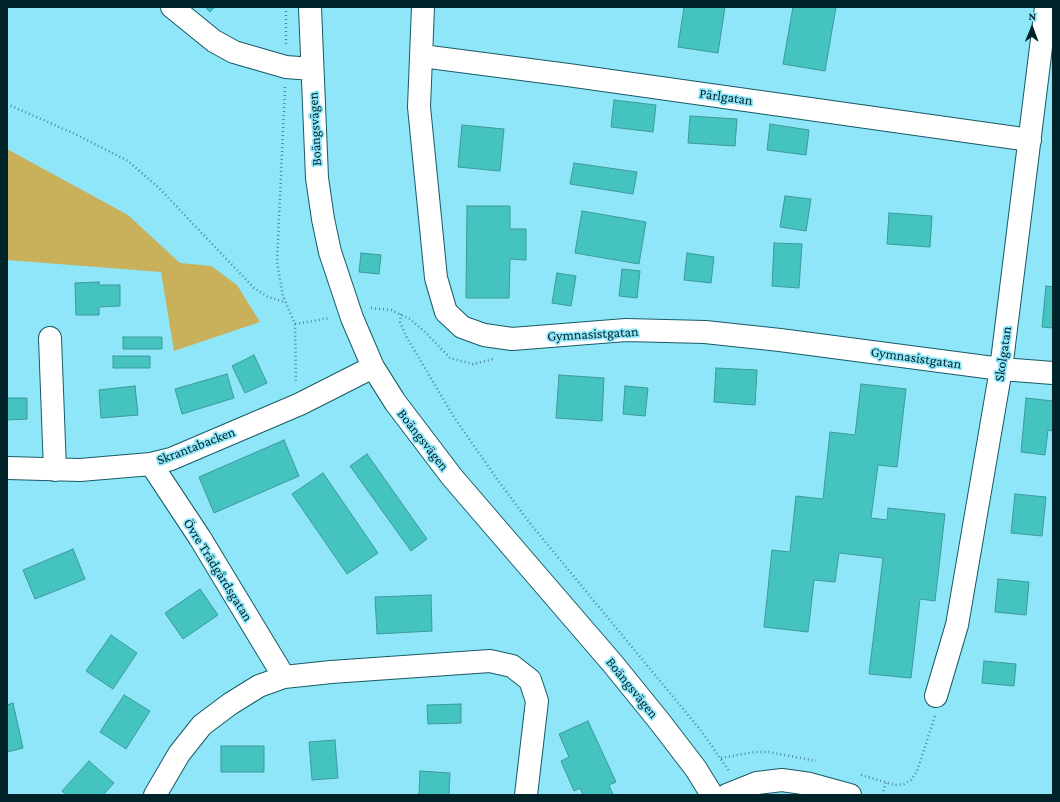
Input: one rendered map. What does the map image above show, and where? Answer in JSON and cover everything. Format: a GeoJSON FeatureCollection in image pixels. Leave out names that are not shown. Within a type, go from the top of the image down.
{"type":"FeatureCollection","features":[{"type":"Feature","properties":{"kind":"street"},"geometry":{"type":"LineString","coordinates":[[172,7],[214,41],[234,52],[286,67],[312,69]]}},
{"type":"Feature","properties":{"kind":"street","name":"Boängsvägen"},"geometry":{"type":"LineString","coordinates":[[310,7],[317,178],[330,252],[352,318],[372,367],[399,408],[452,477],[618,670],[696,769],[712,795]]}},
{"type":"Feature","properties":{"kind":"street","name":"Gymnasistgatan"},"geometry":{"type":"LineString","coordinates":[[423,7],[419,107],[436,278],[446,312],[462,327],[484,335],[512,339],[626,330],[705,332],[780,340],[1002,369],[1053,373]]}},
{"type":"Feature","properties":{"kind":"street","name":"Skolgatan"},"geometry":{"type":"LineString","coordinates":[[936,696],[957,625],[1002,369],[1046,7]]}},
{"type":"Feature","properties":{"kind":"street","name":"Pärlgatan"},"geometry":{"type":"LineString","coordinates":[[422,56],[1030,140]]}},
{"type":"Feature","properties":{"kind":"street"},"geometry":{"type":"LineString","coordinates":[[50,338],[54,470]]}},
{"type":"Feature","properties":{"kind":"street","name":"Skrantabacken"},"geometry":{"type":"LineString","coordinates":[[7,468],[80,470],[151,464],[171,459],[300,404],[372,367]]}},
{"type":"Feature","properties":{"kind":"street","name":"Övre Trädgårdsgatan"},"geometry":{"type":"LineString","coordinates":[[151,464],[200,538],[284,677]]}},
{"type":"Feature","properties":{"kind":"street"},"geometry":{"type":"LineString","coordinates":[[155,795],[179,754],[202,725],[230,704],[259,686],[284,677],[331,672],[490,661],[512,666],[523,674],[530,680],[537,701],[526,795]]}},
{"type":"Feature","properties":{"kind":"street"},"geometry":{"type":"LineString","coordinates":[[734,792],[757,783],[782,780],[810,784],[850,795]]}},
{"type":"Feature","properties":{"kind":"path"},"geometry":{"type":"LineString","coordinates":[[286,7],[286,67],[277,262],[279,278],[286,302],[295,324],[295,367],[300,404]]}},
{"type":"Feature","properties":{"kind":"path"},"geometry":{"type":"LineString","coordinates":[[7,104],[75,134],[128,161],[158,187],[254,288],[268,297],[286,302]]}},
{"type":"Feature","properties":{"kind":"path"},"geometry":{"type":"LineString","coordinates":[[371,308],[391,310],[401,314],[400,322],[407,338],[454,417],[496,479],[529,522],[702,732],[720,758],[734,792]]}},
{"type":"Feature","properties":{"kind":"path"},"geometry":{"type":"LineString","coordinates":[[295,324],[334,317]]}},
{"type":"Feature","properties":{"kind":"path"},"geometry":{"type":"LineString","coordinates":[[858,774],[886,783],[904,784],[911,780],[917,771],[938,707],[936,696]]}},
{"type":"Feature","properties":{"kind":"path"},"geometry":{"type":"LineString","coordinates":[[720,758],[755,752],[769,752],[793,755],[822,763]]}},
{"type":"Feature","properties":{"kind":"path"},"geometry":{"type":"LineString","coordinates":[[882,795],[886,783]]}},
{"type":"Feature","properties":{"kind":"shaded area"},"geometry":{"type":"Polygon","coordinates":[[[7,149],[128,215],[180,263],[211,266],[237,285],[260,322],[174,351],[161,272],[7,260],[7,149]]]}},
{"type":"Feature","properties":{"kind":"building"},"geometry":{"type":"Polygon","coordinates":[[[205,7],[215,7],[210,12],[205,7]]]}},
{"type":"Feature","properties":{"kind":"building"},"geometry":{"type":"Polygon","coordinates":[[[684,7],[725,7],[718,53],[678,47],[684,7]]]}},
{"type":"Feature","properties":{"kind":"building"},"geometry":{"type":"Polygon","coordinates":[[[793,7],[836,7],[825,71],[783,64],[793,7]]]}},
{"type":"Feature","properties":{"kind":"building"},"geometry":{"type":"Polygon","coordinates":[[[614,100],[656,105],[653,132],[611,127],[614,100]]]}},
{"type":"Feature","properties":{"kind":"building"},"geometry":{"type":"Polygon","coordinates":[[[690,116],[737,119],[735,146],[688,143],[690,116]]]}},
{"type":"Feature","properties":{"kind":"building"},"geometry":{"type":"Polygon","coordinates":[[[770,124],[809,130],[806,155],[767,150],[770,124]]]}},
{"type":"Feature","properties":{"kind":"building"},"geometry":{"type":"Polygon","coordinates":[[[462,125],[504,129],[500,171],[458,167],[462,125]]]}},
{"type":"Feature","properties":{"kind":"building"},"geometry":{"type":"Polygon","coordinates":[[[574,163],[637,172],[633,194],[570,184],[574,163]]]}},
{"type":"Feature","properties":{"kind":"building"},"geometry":{"type":"Polygon","coordinates":[[[785,196],[811,199],[806,231],[780,227],[785,196]]]}},
{"type":"Feature","properties":{"kind":"building"},"geometry":{"type":"Polygon","coordinates":[[[467,206],[510,206],[510,229],[526,229],[526,260],[510,259],[509,298],[466,298],[467,206]]]}},
{"type":"Feature","properties":{"kind":"building"},"geometry":{"type":"Polygon","coordinates":[[[582,211],[646,222],[639,264],[575,253],[582,211]]]}},
{"type":"Feature","properties":{"kind":"building"},"geometry":{"type":"Polygon","coordinates":[[[889,213],[932,216],[930,247],[887,244],[889,213]]]}},
{"type":"Feature","properties":{"kind":"building"},"geometry":{"type":"Polygon","coordinates":[[[774,243],[802,244],[799,288],[772,286],[774,243]]]}},
{"type":"Feature","properties":{"kind":"building"},"geometry":{"type":"Polygon","coordinates":[[[361,253],[381,255],[379,274],[359,272],[361,253]]]}},
{"type":"Feature","properties":{"kind":"building"},"geometry":{"type":"Polygon","coordinates":[[[687,253],[714,257],[711,283],[684,280],[687,253]]]}},
{"type":"Feature","properties":{"kind":"building"},"geometry":{"type":"Polygon","coordinates":[[[622,269],[640,271],[637,298],[619,296],[622,269]]]}},
{"type":"Feature","properties":{"kind":"building"},"geometry":{"type":"Polygon","coordinates":[[[557,273],[576,276],[571,306],[552,303],[557,273]]]}},
{"type":"Feature","properties":{"kind":"building"},"geometry":{"type":"Polygon","coordinates":[[[99,282],[99,285],[120,285],[120,306],[99,307],[99,315],[76,315],[75,283],[99,282]]]}},
{"type":"Feature","properties":{"kind":"building"},"geometry":{"type":"Polygon","coordinates":[[[1046,286],[1053,287],[1053,328],[1042,327],[1046,286]]]}},
{"type":"Feature","properties":{"kind":"building"},"geometry":{"type":"Polygon","coordinates":[[[123,337],[162,337],[162,349],[123,349],[123,337]]]}},
{"type":"Feature","properties":{"kind":"building"},"geometry":{"type":"Polygon","coordinates":[[[254,355],[267,383],[245,393],[232,366],[254,355]]]}},
{"type":"Feature","properties":{"kind":"building"},"geometry":{"type":"Polygon","coordinates":[[[113,356],[150,356],[150,368],[113,368],[113,356]]]}},
{"type":"Feature","properties":{"kind":"building"},"geometry":{"type":"Polygon","coordinates":[[[716,368],[757,370],[755,405],[714,402],[716,368]]]}},
{"type":"Feature","properties":{"kind":"building"},"geometry":{"type":"Polygon","coordinates":[[[227,374],[234,398],[182,414],[175,389],[227,374]]]}},
{"type":"Feature","properties":{"kind":"building"},"geometry":{"type":"Polygon","coordinates":[[[559,375],[604,378],[602,421],[556,418],[559,375]]]}},
{"type":"Feature","properties":{"kind":"building"},"geometry":{"type":"Polygon","coordinates":[[[861,384],[906,389],[897,467],[878,465],[871,518],[887,520],[888,508],[945,514],[935,601],[920,599],[911,678],[869,674],[883,558],[839,553],[835,582],[814,580],[808,632],[764,627],[772,550],[790,552],[796,496],[823,499],[830,432],[855,435],[861,384]]]}},
{"type":"Feature","properties":{"kind":"building"},"geometry":{"type":"Polygon","coordinates":[[[135,386],[138,415],[101,418],[99,390],[135,386]]]}},
{"type":"Feature","properties":{"kind":"building"},"geometry":{"type":"Polygon","coordinates":[[[625,386],[648,388],[645,416],[623,414],[625,386]]]}},
{"type":"Feature","properties":{"kind":"building"},"geometry":{"type":"Polygon","coordinates":[[[7,398],[27,398],[27,419],[7,420],[7,398]]]}},
{"type":"Feature","properties":{"kind":"building"},"geometry":{"type":"Polygon","coordinates":[[[1026,398],[1053,401],[1053,431],[1048,430],[1045,455],[1021,452],[1026,398]]]}},
{"type":"Feature","properties":{"kind":"building"},"geometry":{"type":"Polygon","coordinates":[[[284,440],[299,476],[214,513],[199,477],[284,440]]]}},
{"type":"Feature","properties":{"kind":"building"},"geometry":{"type":"Polygon","coordinates":[[[367,454],[427,539],[411,551],[350,466],[367,454]]]}},
{"type":"Feature","properties":{"kind":"building"},"geometry":{"type":"Polygon","coordinates":[[[323,473],[378,553],[347,574],[292,494],[323,473]]]}},
{"type":"Feature","properties":{"kind":"building"},"geometry":{"type":"Polygon","coordinates":[[[1015,494],[1046,497],[1042,536],[1011,533],[1015,494]]]}},
{"type":"Feature","properties":{"kind":"building"},"geometry":{"type":"Polygon","coordinates":[[[73,549],[85,579],[35,599],[23,570],[73,549]]]}},
{"type":"Feature","properties":{"kind":"building"},"geometry":{"type":"Polygon","coordinates":[[[998,579],[1029,582],[1026,615],[995,612],[998,579]]]}},
{"type":"Feature","properties":{"kind":"building"},"geometry":{"type":"Polygon","coordinates":[[[200,589],[218,615],[183,639],[165,613],[200,589]]]}},
{"type":"Feature","properties":{"kind":"building"},"geometry":{"type":"Polygon","coordinates":[[[431,595],[432,631],[377,634],[375,597],[431,595]]]}},
{"type":"Feature","properties":{"kind":"building"},"geometry":{"type":"Polygon","coordinates":[[[111,635],[137,653],[113,689],[86,671],[111,635]]]}},
{"type":"Feature","properties":{"kind":"building"},"geometry":{"type":"Polygon","coordinates":[[[984,661],[1016,664],[1014,686],[982,683],[984,661]]]}},
{"type":"Feature","properties":{"kind":"building"},"geometry":{"type":"Polygon","coordinates":[[[124,695],[150,711],[126,749],[100,732],[124,695]]]}},
{"type":"Feature","properties":{"kind":"building"},"geometry":{"type":"Polygon","coordinates":[[[13,703],[23,748],[7,752],[7,705],[13,703]]]}},
{"type":"Feature","properties":{"kind":"building"},"geometry":{"type":"Polygon","coordinates":[[[461,704],[461,723],[428,724],[427,705],[461,704]]]}},
{"type":"Feature","properties":{"kind":"building"},"geometry":{"type":"Polygon","coordinates":[[[588,721],[616,782],[609,785],[613,795],[583,795],[580,788],[574,791],[561,761],[569,757],[559,734],[588,721]]]}},
{"type":"Feature","properties":{"kind":"building"},"geometry":{"type":"Polygon","coordinates":[[[335,740],[338,778],[312,780],[309,742],[335,740]]]}},
{"type":"Feature","properties":{"kind":"building"},"geometry":{"type":"Polygon","coordinates":[[[221,746],[264,746],[264,772],[221,772],[221,746]]]}},
{"type":"Feature","properties":{"kind":"building"},"geometry":{"type":"Polygon","coordinates":[[[89,761],[114,783],[103,795],[66,795],[62,791],[89,761]]]}},
{"type":"Feature","properties":{"kind":"building"},"geometry":{"type":"Polygon","coordinates":[[[420,771],[450,773],[449,795],[419,795],[420,771]]]}}]}
